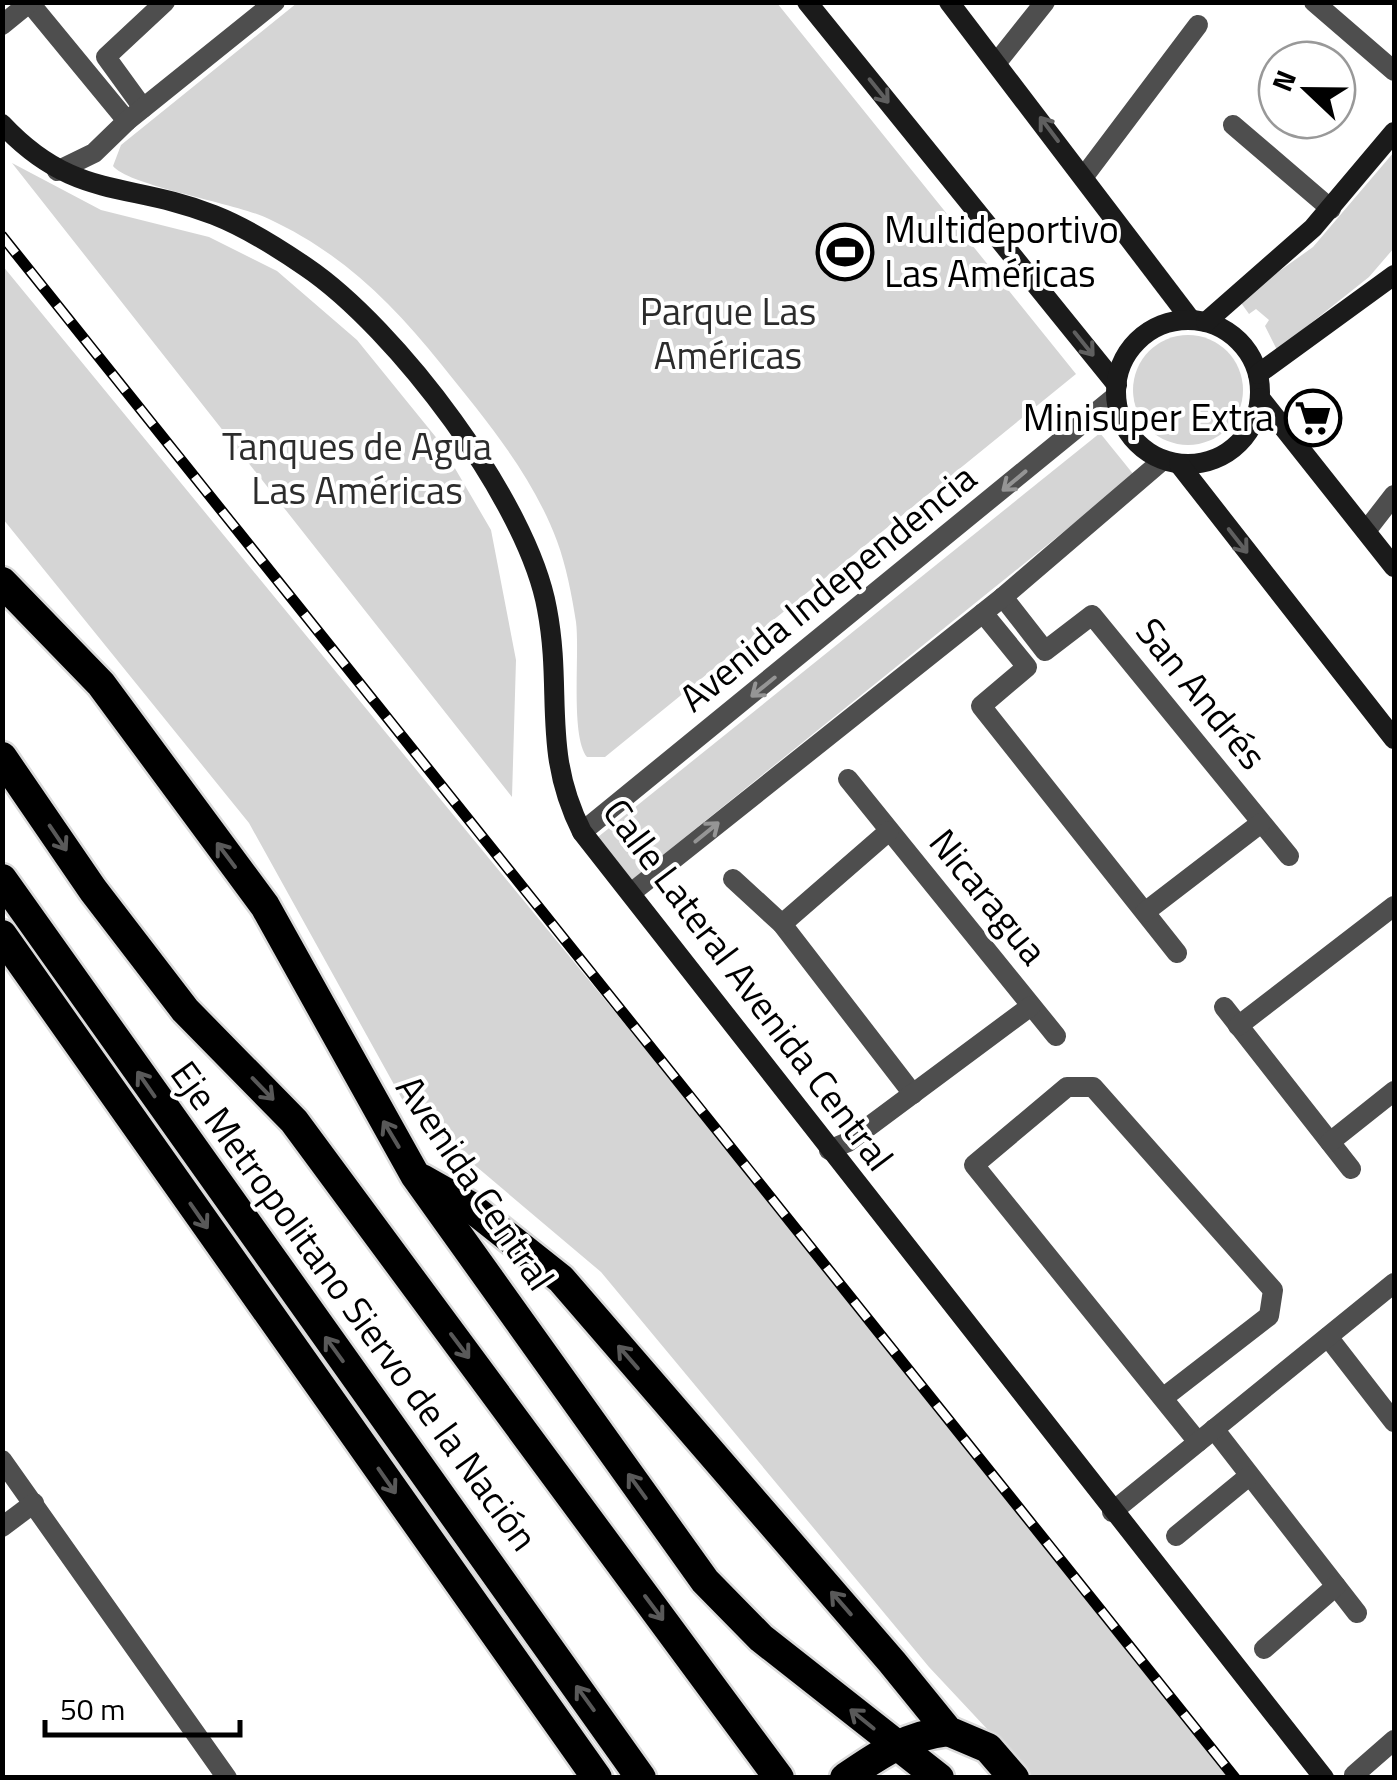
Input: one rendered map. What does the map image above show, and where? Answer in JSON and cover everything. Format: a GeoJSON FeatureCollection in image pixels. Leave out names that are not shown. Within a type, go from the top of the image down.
{"type":"FeatureCollection","features":[{"type":"Feature","properties":{"kind":"highway","name":"Avenida Central"},"geometry":{"type":"LineString","coordinates":[[2,582],[101,684],[265,906],[415,1175],[704,1580],[761,1638],[939,1778]]}},
{"type":"Feature","properties":{"kind":"highway"},"geometry":{"type":"LineString","coordinates":[[2,757],[93,890],[185,1010],[294,1121],[780,1778]]}},
{"type":"Feature","properties":{"kind":"highway","name":"Eje Metropolitano Siervo de la Nación"},"geometry":{"type":"LineString","coordinates":[[2,880],[641,1778]]}},
{"type":"Feature","properties":{"kind":"highway","name":"Eje Metropolitano Siervo de la Nación"},"geometry":{"type":"LineString","coordinates":[[2,935],[597,1778]]}},
{"type":"Feature","properties":{"kind":"highway"},"geometry":{"type":"LineString","coordinates":[[415,1175],[468,1205],[562,1279],[948,1731],[988,1748],[1014,1778]]}},
{"type":"Feature","properties":{"kind":"highway"},"geometry":{"type":"LineString","coordinates":[[845,1778],[894,1745],[914,1736],[948,1731]]}},
{"type":"Feature","properties":{"kind":"main road"},"geometry":{"type":"LineString","coordinates":[[949,2],[1198,321]]}},
{"type":"Feature","properties":{"kind":"main road"},"geometry":{"type":"LineString","coordinates":[[812,9],[1116,390],[1130,436],[1171,462],[1394,739]]}},
{"type":"Feature","properties":{"kind":"main road","name":"Calle Lateral Avenida Central"},"geometry":{"type":"LineString","coordinates":[[2,124],[29,153],[57,171],[100,188],[212,214],[273,245],[323,278],[372,322],[446,414],[516,518],[535,566],[547,608],[554,663],[556,764],[566,802],[582,832],[1324,1778]]}},
{"type":"Feature","properties":{"kind":"main road"},"geometry":{"type":"LineString","coordinates":[[1198,321],[1330,210],[1394,132]]}},
{"type":"Feature","properties":{"kind":"main road"},"geometry":{"type":"LineString","coordinates":[[1258,374],[1394,275]]}},
{"type":"Feature","properties":{"kind":"main road"},"geometry":{"type":"LineString","coordinates":[[1116,390],[1121,368],[1141,338],[1156,328],[1198,321],[1229,332],[1247,351],[1258,374],[1260,398],[1250,430],[1226,453],[1212,460],[1171,462]]}},
{"type":"Feature","properties":{"kind":"main road"},"geometry":{"type":"LineString","coordinates":[[1260,398],[1394,567]]}},
{"type":"Feature","properties":{"kind":"street"},"geometry":{"type":"LineString","coordinates":[[135,115],[106,56],[165,2]]}},
{"type":"Feature","properties":{"kind":"street"},"geometry":{"type":"LineString","coordinates":[[57,171],[94,153],[275,2]]}},
{"type":"Feature","properties":{"kind":"street"},"geometry":{"type":"LineString","coordinates":[[998,62],[1045,2]]}},
{"type":"Feature","properties":{"kind":"street"},"geometry":{"type":"LineString","coordinates":[[1314,2],[1394,72]]}},
{"type":"Feature","properties":{"kind":"street"},"geometry":{"type":"LineString","coordinates":[[2,26],[29,3],[135,115]]}},
{"type":"Feature","properties":{"kind":"street"},"geometry":{"type":"LineString","coordinates":[[1085,175],[1198,25]]}},
{"type":"Feature","properties":{"kind":"street"},"geometry":{"type":"LineString","coordinates":[[1233,125],[1330,210]]}},
{"type":"Feature","properties":{"kind":"street","name":"Avenida Independencia"},"geometry":{"type":"LineString","coordinates":[[582,832],[1116,390]]}},
{"type":"Feature","properties":{"kind":"street"},"geometry":{"type":"LineString","coordinates":[[630,893],[1171,462]]}},
{"type":"Feature","properties":{"kind":"street"},"geometry":{"type":"LineString","coordinates":[[1366,531],[1394,494]]}},
{"type":"Feature","properties":{"kind":"street","name":"San Andrés"},"geometry":{"type":"LineString","coordinates":[[1002,597],[1045,651],[1092,615],[1290,856]]}},
{"type":"Feature","properties":{"kind":"street"},"geometry":{"type":"LineString","coordinates":[[983,613],[1028,666],[982,706],[1177,953]]}},
{"type":"Feature","properties":{"kind":"street","name":"Nicaragua"},"geometry":{"type":"LineString","coordinates":[[848,779],[1056,1036]]}},
{"type":"Feature","properties":{"kind":"street","name":"San Andrés"},"geometry":{"type":"LineString","coordinates":[[1145,912],[1261,823]]}},
{"type":"Feature","properties":{"kind":"street","name":"Nicaragua"},"geometry":{"type":"LineString","coordinates":[[782,924],[890,831]]}},
{"type":"Feature","properties":{"kind":"street"},"geometry":{"type":"LineString","coordinates":[[732,879],[782,924],[913,1094]]}},
{"type":"Feature","properties":{"kind":"street"},"geometry":{"type":"LineString","coordinates":[[1238,1026],[1394,906]]}},
{"type":"Feature","properties":{"kind":"street","name":"Nicaragua"},"geometry":{"type":"LineString","coordinates":[[829,1150],[848,1142],[1032,1006]]}},
{"type":"Feature","properties":{"kind":"street"},"geometry":{"type":"LineString","coordinates":[[1224,1008],[1351,1170]]}},
{"type":"Feature","properties":{"kind":"street"},"geometry":{"type":"LineString","coordinates":[[1163,1398],[1269,1316],[1273,1290],[1093,1086],[1066,1087],[974,1165],[1163,1398],[1249,1476],[1357,1613]]}},
{"type":"Feature","properties":{"kind":"street"},"geometry":{"type":"LineString","coordinates":[[1330,1142],[1394,1092]]}},
{"type":"Feature","properties":{"kind":"street"},"geometry":{"type":"LineString","coordinates":[[1112,1512],[1394,1283]]}},
{"type":"Feature","properties":{"kind":"street"},"geometry":{"type":"LineString","coordinates":[[1328,1337],[1394,1422]]}},
{"type":"Feature","properties":{"kind":"street"},"geometry":{"type":"LineString","coordinates":[[2,1460],[227,1778]]}},
{"type":"Feature","properties":{"kind":"street"},"geometry":{"type":"LineString","coordinates":[[1176,1536],[1249,1476]]}},
{"type":"Feature","properties":{"kind":"street"},"geometry":{"type":"LineString","coordinates":[[2,1527],[34,1503]]}},
{"type":"Feature","properties":{"kind":"street"},"geometry":{"type":"LineString","coordinates":[[1264,1649],[1336,1586]]}},
{"type":"Feature","properties":{"kind":"street"},"geometry":{"type":"LineString","coordinates":[[1354,1775],[1394,1740]]}},
{"type":"Feature","properties":{"kind":"green space","name":"Parque Las Américas"},"geometry":{"type":"Polygon","coordinates":[[[297,3],[777,3],[1076,374],[605,757],[587,757],[577,713],[576,622],[560,550],[547,516],[521,470],[458,385],[384,300],[320,247],[269,219],[139,180],[113,166],[121,145],[297,3]]]}},
{"type":"Feature","properties":{"kind":"green space"},"geometry":{"type":"Polygon","coordinates":[[[1394,152],[1394,248],[1369,277],[1277,350],[1265,326],[1269,320],[1256,309],[1249,314],[1239,300],[1313,247],[1394,152]]]}},
{"type":"Feature","properties":{"kind":"green space","name":"Tanques de Agua Las Américas"},"geometry":{"type":"Polygon","coordinates":[[[12,163],[101,210],[209,237],[277,271],[357,340],[439,441],[491,530],[516,660],[512,797],[12,163]]]}},
{"type":"Feature","properties":{"kind":"green space"},"geometry":{"type":"Polygon","coordinates":[[[2,265],[730,1152],[1227,1777],[1032,1777],[929,1667],[601,1272],[407,1108],[249,823],[3,519],[2,265]]]}},
{"type":"Feature","properties":{"kind":"green space"},"geometry":{"type":"Polygon","coordinates":[[[1188,335],[1209,339],[1227,351],[1239,369],[1243,390],[1239,411],[1227,429],[1209,441],[1188,445],[1167,441],[1149,429],[1137,411],[1133,390],[1137,369],[1149,351],[1167,339],[1188,335]]]}},
{"type":"Feature","properties":{"kind":"green space"},"geometry":{"type":"Polygon","coordinates":[[[1100,433],[1134,475],[632,880],[598,837],[1100,433]]]}},
{"type":"Feature","properties":{"kind":"railway"},"geometry":{"type":"LineString","coordinates":[[2,236],[1235,1778]]}},
{"type":"Feature","properties":{"kind":"place","name":"Multideportivo Las Américas"},"geometry":{"type":"Point","coordinates":[845,252]}},
{"type":"Feature","properties":{"kind":"place","name":"Minisuper Extra"},"geometry":{"type":"Point","coordinates":[1313,418]}}]}
